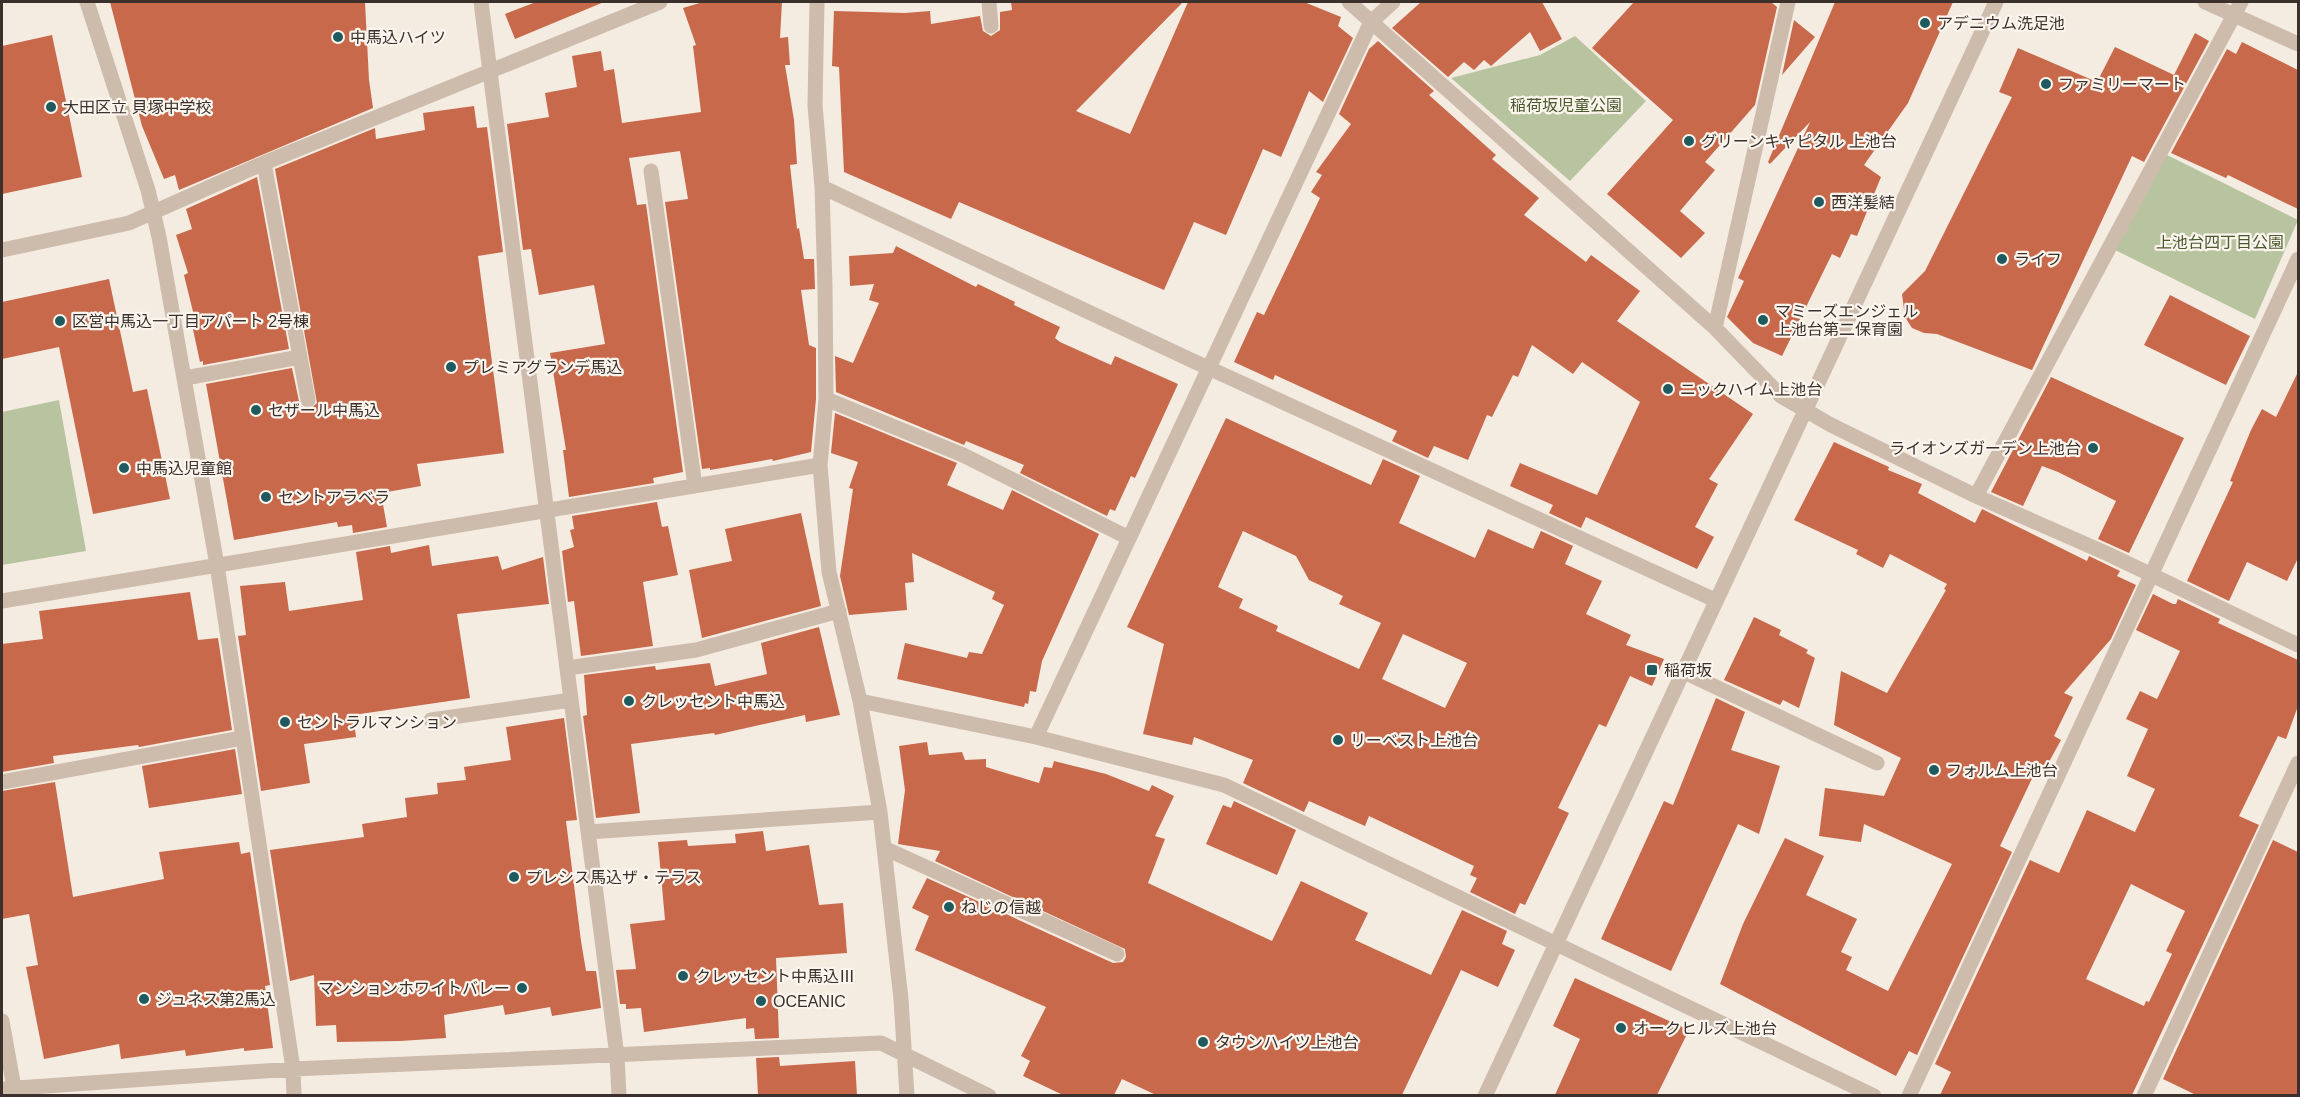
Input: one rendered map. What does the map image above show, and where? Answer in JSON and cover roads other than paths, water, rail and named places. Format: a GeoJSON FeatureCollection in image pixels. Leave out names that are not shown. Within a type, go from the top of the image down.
{"type":"FeatureCollection","features":[{"type":"Feature","properties":{"kind":"street"},"geometry":{"type":"LineString","coordinates":[[87,2],[153,213],[185,378],[217,565],[293,1069],[294,1095]]}},
{"type":"Feature","properties":{"kind":"street"},"geometry":{"type":"LineString","coordinates":[[481,2],[617,1056],[619,1095]]}},
{"type":"Feature","properties":{"kind":"street"},"geometry":{"type":"LineString","coordinates":[[2,250],[129,223],[264,163],[660,2]]}},
{"type":"Feature","properties":{"kind":"street"},"geometry":{"type":"LineString","coordinates":[[818,2],[814,105],[822,187],[826,399],[820,465],[829,572],[860,701],[880,812],[906,1054],[907,1095]]}},
{"type":"Feature","properties":{"kind":"street"},"geometry":{"type":"LineString","coordinates":[[989,2],[992,26]]}},
{"type":"Feature","properties":{"kind":"street"},"geometry":{"type":"LineString","coordinates":[[1349,2],[1715,328],[1781,396],[1806,412],[1976,496],[2298,645]]}},
{"type":"Feature","properties":{"kind":"street"},"geometry":{"type":"LineString","coordinates":[[1036,737],[1371,22],[1393,2]]}},
{"type":"Feature","properties":{"kind":"street"},"geometry":{"type":"LineString","coordinates":[[1715,328],[1788,2]]}},
{"type":"Feature","properties":{"kind":"street"},"geometry":{"type":"LineString","coordinates":[[1485,1095],[1558,944],[1715,600],[1806,412],[1996,2]]}},
{"type":"Feature","properties":{"kind":"street"},"geometry":{"type":"LineString","coordinates":[[2205,2],[2237,8],[2298,44]]}},
{"type":"Feature","properties":{"kind":"street"},"geometry":{"type":"LineString","coordinates":[[1976,496],[2237,8]]}},
{"type":"Feature","properties":{"kind":"street"},"geometry":{"type":"LineString","coordinates":[[264,163],[308,400]]}},
{"type":"Feature","properties":{"kind":"street"},"geometry":{"type":"LineString","coordinates":[[651,171],[695,486]]}},
{"type":"Feature","properties":{"kind":"street"},"geometry":{"type":"LineString","coordinates":[[822,187],[1209,368],[1715,600]]}},
{"type":"Feature","properties":{"kind":"street"},"geometry":{"type":"LineString","coordinates":[[1909,1095],[2153,576],[2298,259]]}},
{"type":"Feature","properties":{"kind":"street"},"geometry":{"type":"LineString","coordinates":[[185,378],[300,357]]}},
{"type":"Feature","properties":{"kind":"street"},"geometry":{"type":"LineString","coordinates":[[826,399],[963,455],[1129,538]]}},
{"type":"Feature","properties":{"kind":"street"},"geometry":{"type":"LineString","coordinates":[[2,601],[820,465]]}},
{"type":"Feature","properties":{"kind":"street"},"geometry":{"type":"LineString","coordinates":[[567,668],[696,650],[839,611]]}},
{"type":"Feature","properties":{"kind":"street"},"geometry":{"type":"LineString","coordinates":[[1682,671],[1877,763]]}},
{"type":"Feature","properties":{"kind":"street"},"geometry":{"type":"LineString","coordinates":[[431,720],[571,700]]}},
{"type":"Feature","properties":{"kind":"street"},"geometry":{"type":"LineString","coordinates":[[860,701],[1036,737],[1224,784],[1874,1095]]}},
{"type":"Feature","properties":{"kind":"street"},"geometry":{"type":"LineString","coordinates":[[2,782],[242,738]]}},
{"type":"Feature","properties":{"kind":"street"},"geometry":{"type":"LineString","coordinates":[[2144,1095],[2298,763]]}},
{"type":"Feature","properties":{"kind":"street"},"geometry":{"type":"LineString","coordinates":[[588,832],[880,812]]}},
{"type":"Feature","properties":{"kind":"street"},"geometry":{"type":"LineString","coordinates":[[884,848],[1118,954]]}},
{"type":"Feature","properties":{"kind":"street"},"geometry":{"type":"LineString","coordinates":[[2,1021],[8,1089],[293,1069],[881,1043],[989,1095]]}},
{"type":"Feature","properties":{"kind":"place","name":"アデニウム洗足池"},"geometry":{"type":"Point","coordinates":[1925,23]}},
{"type":"Feature","properties":{"kind":"place","name":"中馬込ハイツ"},"geometry":{"type":"Point","coordinates":[338,37]}},
{"type":"Feature","properties":{"kind":"place","name":"ファミリーマート"},"geometry":{"type":"Point","coordinates":[2046,84]}},
{"type":"Feature","properties":{"kind":"place","name":"大田区立 貝塚中学校"},"geometry":{"type":"Point","coordinates":[51,107]}},
{"type":"Feature","properties":{"kind":"place","name":"グリーンキャピタル 上池台"},"geometry":{"type":"Point","coordinates":[1689,141]}},
{"type":"Feature","properties":{"kind":"place","name":"西洋髪結"},"geometry":{"type":"Point","coordinates":[1819,202]}},
{"type":"Feature","properties":{"kind":"place","name":"ライフ"},"geometry":{"type":"Point","coordinates":[2002,259]}},
{"type":"Feature","properties":{"kind":"place","name":"マミーズエンジェル 上池台第二保育園"},"geometry":{"type":"Point","coordinates":[1763,320]}},
{"type":"Feature","properties":{"kind":"place","name":"区営中馬込一丁目アパート 2号棟"},"geometry":{"type":"Point","coordinates":[60,321]}},
{"type":"Feature","properties":{"kind":"place","name":"プレミアグランデ馬込"},"geometry":{"type":"Point","coordinates":[451,367]}},
{"type":"Feature","properties":{"kind":"place","name":"ニックハイム上池台"},"geometry":{"type":"Point","coordinates":[1668,389]}},
{"type":"Feature","properties":{"kind":"place","name":"セザール中馬込"},"geometry":{"type":"Point","coordinates":[256,410]}},
{"type":"Feature","properties":{"kind":"place","name":"ライオンズガーデン上池台"},"geometry":{"type":"Point","coordinates":[2093,448]}},
{"type":"Feature","properties":{"kind":"place","name":"中馬込児童館"},"geometry":{"type":"Point","coordinates":[124,468]}},
{"type":"Feature","properties":{"kind":"place","name":"セントアラベラ"},"geometry":{"type":"Point","coordinates":[266,497]}},
{"type":"Feature","properties":{"kind":"place","name":"稲荷坂"},"geometry":{"type":"Point","coordinates":[1652,670]}},
{"type":"Feature","properties":{"kind":"place","name":"クレッセント中馬込"},"geometry":{"type":"Point","coordinates":[629,701]}},
{"type":"Feature","properties":{"kind":"place","name":"セントラルマンション"},"geometry":{"type":"Point","coordinates":[285,722]}},
{"type":"Feature","properties":{"kind":"place","name":"リーベスト上池台"},"geometry":{"type":"Point","coordinates":[1338,740]}},
{"type":"Feature","properties":{"kind":"place","name":"フォルム上池台"},"geometry":{"type":"Point","coordinates":[1934,770]}},
{"type":"Feature","properties":{"kind":"place","name":"プレシス馬込ザ・テラス"},"geometry":{"type":"Point","coordinates":[514,877]}},
{"type":"Feature","properties":{"kind":"place","name":"ねじの信越"},"geometry":{"type":"Point","coordinates":[949,907]}},
{"type":"Feature","properties":{"kind":"place","name":"クレッセント中馬込Ⅲ"},"geometry":{"type":"Point","coordinates":[683,976]}},
{"type":"Feature","properties":{"kind":"place","name":"マンションホワイトバレー"},"geometry":{"type":"Point","coordinates":[522,988]}},
{"type":"Feature","properties":{"kind":"place","name":"ジュネス第2馬込"},"geometry":{"type":"Point","coordinates":[144,999]}},
{"type":"Feature","properties":{"kind":"place","name":"OCEANIC"},"geometry":{"type":"Point","coordinates":[761,1001]}},
{"type":"Feature","properties":{"kind":"place","name":"オークヒルズ上池台"},"geometry":{"type":"Point","coordinates":[1621,1028]}},
{"type":"Feature","properties":{"kind":"place","name":"タウンハイツ上池台"},"geometry":{"type":"Point","coordinates":[1203,1042]}},
{"type":"Feature","properties":{"kind":"park label","name":"稲荷坂児童公園"},"geometry":{"type":"Point","coordinates":[1566,105]}},
{"type":"Feature","properties":{"kind":"park label","name":"上池台四丁目公園"},"geometry":{"type":"Point","coordinates":[2220,242]}}]}
